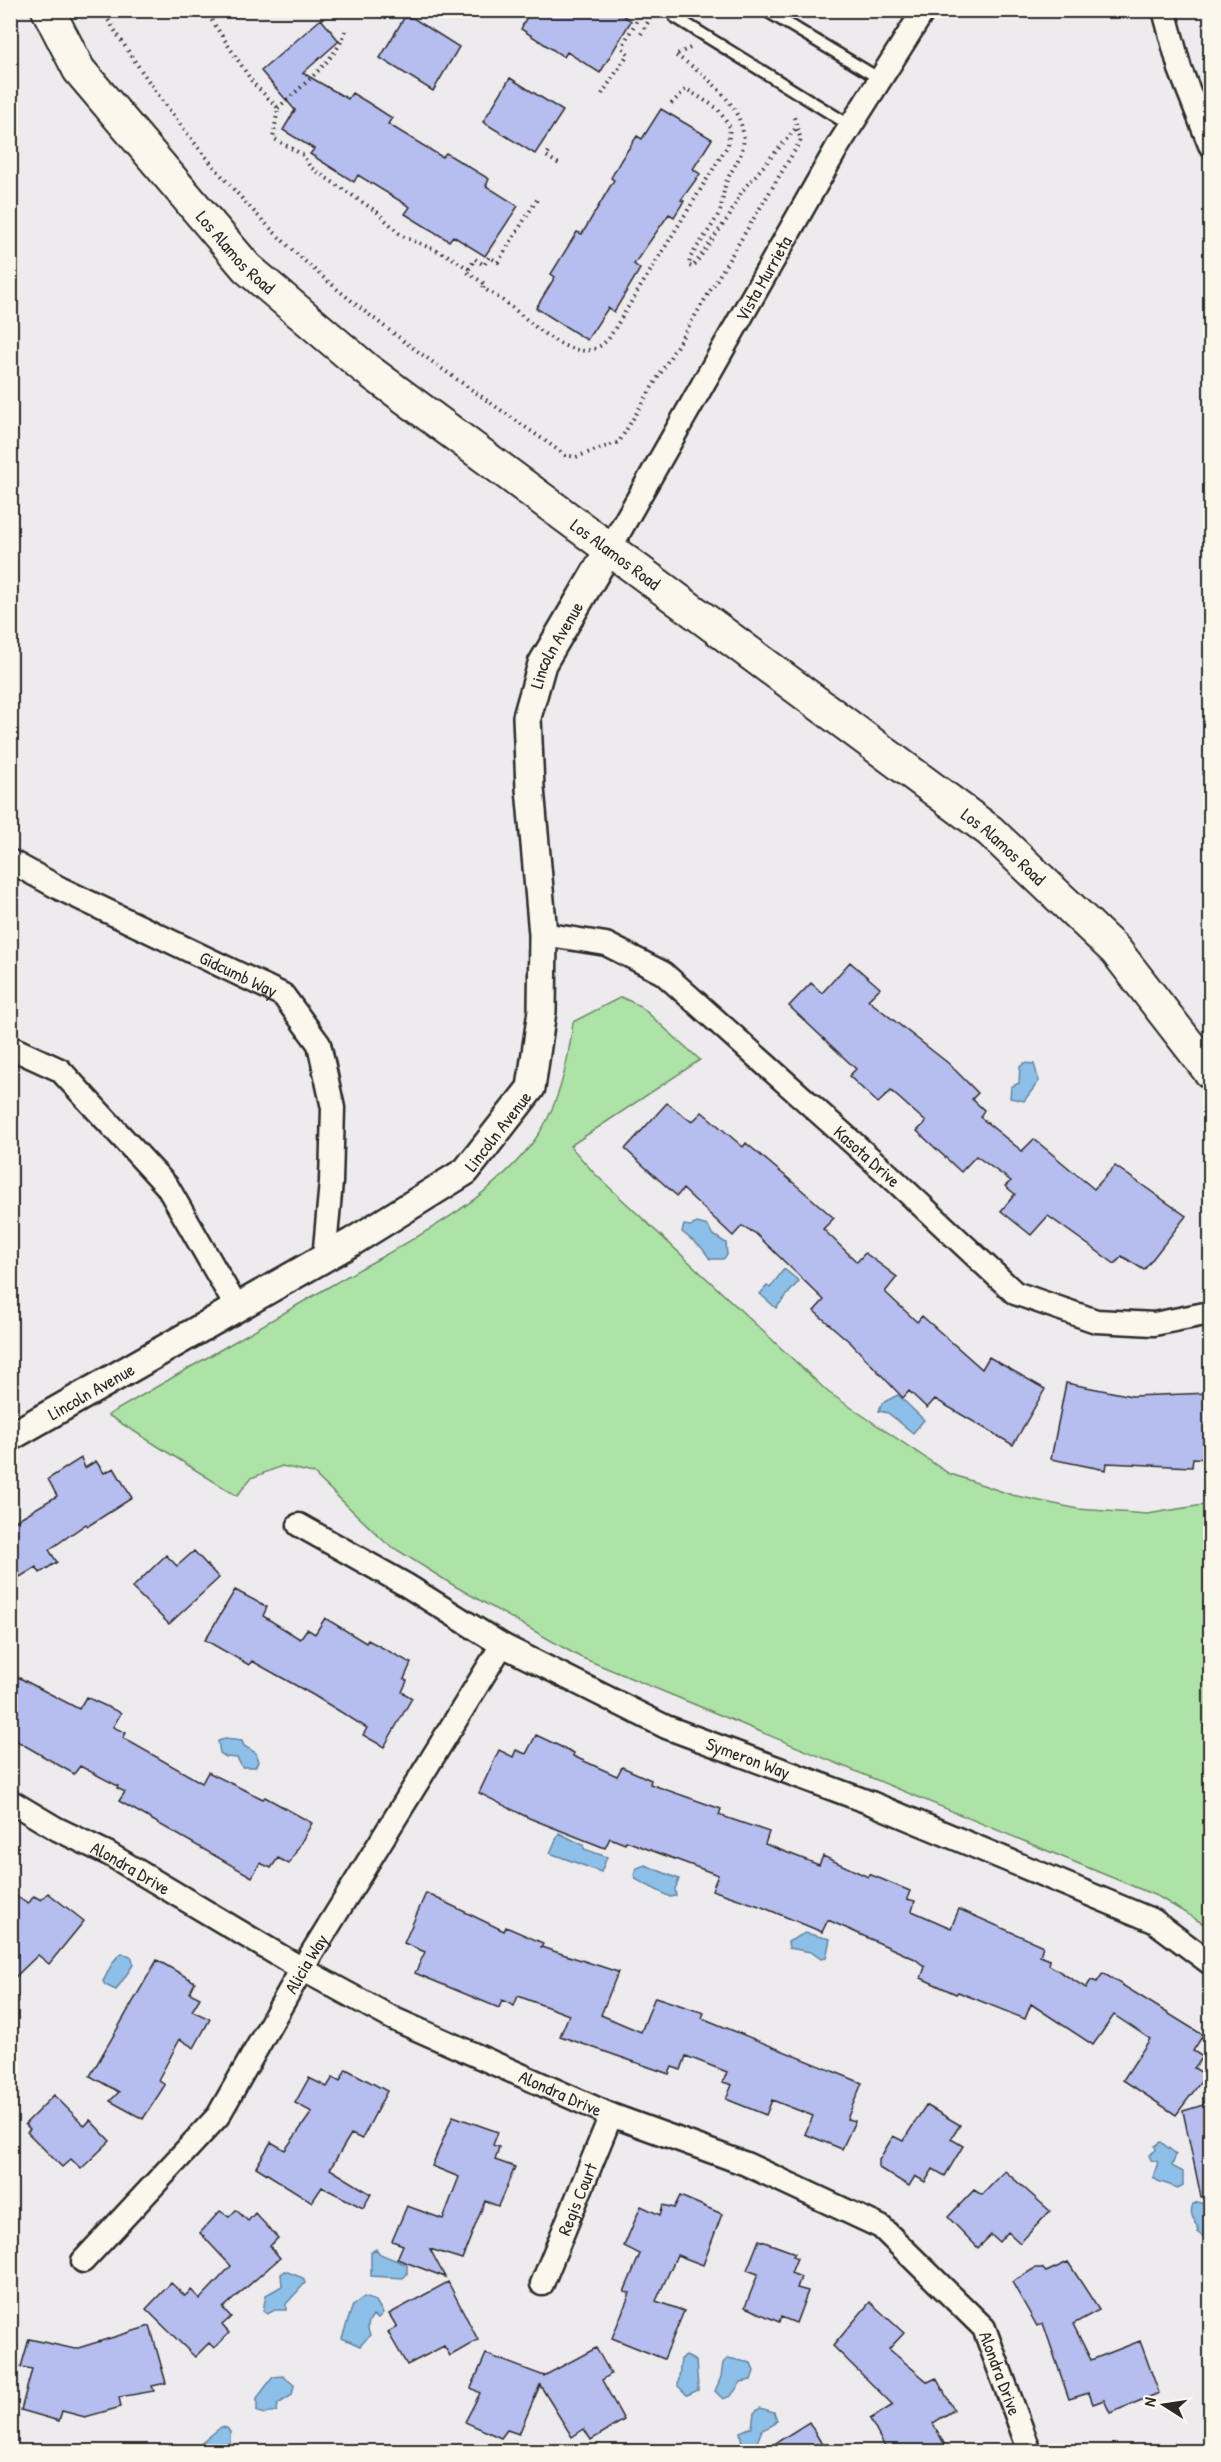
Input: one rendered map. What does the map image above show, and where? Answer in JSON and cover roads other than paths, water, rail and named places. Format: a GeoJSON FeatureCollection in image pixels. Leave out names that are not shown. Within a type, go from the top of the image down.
{"type":"FeatureCollection","features":[{"type":"Feature","properties":{"kind":"main road","name":"Los Alamos Road"},"geometry":{"type":"LineString","coordinates":[[48,10],[79,70],[247,268],[365,368],[990,831],[1116,951],[1210,1072]]}},
{"type":"Feature","properties":{"kind":"street","name":"Vista Murrieta"},"geometry":{"type":"LineString","coordinates":[[610,548],[851,126],[924,10]]}},
{"type":"Feature","properties":{"kind":"street"},"geometry":{"type":"LineString","coordinates":[[1164,10],[1180,69],[1210,145]]}},
{"type":"Feature","properties":{"kind":"street","name":"Lincoln Avenue"},"geometry":{"type":"LineString","coordinates":[[10,1437],[324,1259],[466,1171],[531,1088],[542,1011],[543,934],[530,788],[527,717],[542,664],[610,548]]}},
{"type":"Feature","properties":{"kind":"street","name":"Gidcumb Way"},"geometry":{"type":"LineString","coordinates":[[10,861],[61,889],[283,995],[319,1044],[333,1108],[331,1182],[324,1259]]}},
{"type":"Feature","properties":{"kind":"street","name":"Kasota Drive"},"geometry":{"type":"LineString","coordinates":[[543,934],[606,944],[663,973],[890,1175],[1015,1293],[1096,1321],[1154,1324],[1210,1312]]}},
{"type":"Feature","properties":{"kind":"street"},"geometry":{"type":"LineString","coordinates":[[10,1047],[60,1070],[167,1186],[237,1308]]}},
{"type":"Feature","properties":{"kind":"street","name":"Symeron Way"},"geometry":{"type":"LineString","coordinates":[[299,1525],[406,1586],[502,1645],[666,1727],[871,1803],[1154,1921],[1210,1964]]}},
{"type":"Feature","properties":{"kind":"street","name":"Alicia Way"},"geometry":{"type":"LineString","coordinates":[[83,2261],[218,2116],[302,1969],[502,1645]]}},
{"type":"Feature","properties":{"kind":"street","name":"Alondra Drive"},"geometry":{"type":"LineString","coordinates":[[10,1801],[57,1829],[109,1854],[302,1969],[394,2019],[611,2115],[746,2164],[881,2227],[984,2328],[1030,2451]]}},
{"type":"Feature","properties":{"kind":"street","name":"Regis Court"},"geometry":{"type":"LineString","coordinates":[[542,2284],[611,2115]]}},
{"type":"Feature","properties":{"kind":"lane"},"geometry":{"type":"LineString","coordinates":[[765,10],[880,79]]}},
{"type":"Feature","properties":{"kind":"lane"},"geometry":{"type":"LineString","coordinates":[[675,18],[851,126]]}},
{"type":"Feature","properties":{"kind":"water"},"geometry":{"type":"Polygon","coordinates":[[[1024,1063],[1034,1064],[1039,1081],[1024,1101],[1010,1098],[1011,1087],[1019,1083],[1020,1067],[1024,1063]]]}},
{"type":"Feature","properties":{"kind":"water"},"geometry":{"type":"Polygon","coordinates":[[[697,1223],[708,1226],[712,1234],[726,1243],[727,1255],[723,1259],[710,1259],[702,1248],[682,1232],[684,1225],[691,1226],[697,1223]]]}},
{"type":"Feature","properties":{"kind":"water"},"geometry":{"type":"Polygon","coordinates":[[[784,1269],[799,1281],[776,1308],[760,1294],[767,1286],[770,1288],[784,1269]]]}},
{"type":"Feature","properties":{"kind":"water"},"geometry":{"type":"Polygon","coordinates":[[[898,1395],[924,1420],[913,1433],[888,1413],[879,1411],[882,1403],[898,1395]]]}},
{"type":"Feature","properties":{"kind":"water"},"geometry":{"type":"Polygon","coordinates":[[[225,1739],[242,1741],[244,1746],[256,1753],[258,1762],[255,1767],[242,1767],[237,1758],[226,1757],[220,1753],[218,1741],[225,1739]]]}},
{"type":"Feature","properties":{"kind":"water"},"geometry":{"type":"Polygon","coordinates":[[[559,1833],[583,1845],[584,1849],[607,1857],[601,1872],[550,1853],[559,1833]]]}},
{"type":"Feature","properties":{"kind":"water"},"geometry":{"type":"Polygon","coordinates":[[[645,1865],[679,1879],[675,1889],[676,1896],[670,1897],[637,1880],[634,1875],[637,1868],[645,1865]]]}},
{"type":"Feature","properties":{"kind":"water"},"geometry":{"type":"Polygon","coordinates":[[[805,1933],[830,1939],[826,1958],[821,1959],[811,1952],[789,1948],[788,1942],[805,1933]]]}},
{"type":"Feature","properties":{"kind":"water"},"geometry":{"type":"Polygon","coordinates":[[[122,1953],[132,1958],[133,1965],[116,1990],[105,1985],[103,1981],[113,1963],[122,1953]]]}},
{"type":"Feature","properties":{"kind":"water"},"geometry":{"type":"Polygon","coordinates":[[[1161,2142],[1176,2154],[1172,2166],[1183,2172],[1183,2185],[1178,2188],[1153,2177],[1158,2162],[1151,2160],[1149,2155],[1161,2142]]]}},
{"type":"Feature","properties":{"kind":"water"},"geometry":{"type":"Polygon","coordinates":[[[1198,2202],[1208,2206],[1210,2237],[1207,2239],[1198,2233],[1198,2226],[1192,2216],[1193,2204],[1198,2202]]]}},
{"type":"Feature","properties":{"kind":"water"},"geometry":{"type":"Polygon","coordinates":[[[376,2249],[380,2254],[407,2265],[407,2274],[403,2278],[371,2276],[371,2252],[376,2249]]]}},
{"type":"Feature","properties":{"kind":"water"},"geometry":{"type":"Polygon","coordinates":[[[285,2271],[303,2278],[305,2283],[286,2304],[286,2310],[275,2310],[267,2314],[263,2311],[266,2295],[282,2286],[281,2274],[285,2271]]]}},
{"type":"Feature","properties":{"kind":"water"},"geometry":{"type":"Polygon","coordinates":[[[364,2297],[376,2301],[383,2313],[378,2318],[373,2315],[368,2325],[370,2335],[360,2346],[342,2338],[353,2305],[364,2297]]]}},
{"type":"Feature","properties":{"kind":"water"},"geometry":{"type":"Polygon","coordinates":[[[686,2356],[696,2361],[698,2387],[698,2390],[687,2395],[678,2386],[681,2359],[686,2356]]]}},
{"type":"Feature","properties":{"kind":"water"},"geometry":{"type":"Polygon","coordinates":[[[728,2358],[751,2363],[754,2371],[751,2380],[741,2382],[731,2396],[723,2399],[715,2391],[721,2377],[723,2363],[728,2358]]]}},
{"type":"Feature","properties":{"kind":"water"},"geometry":{"type":"Polygon","coordinates":[[[283,2376],[294,2385],[292,2395],[278,2404],[277,2411],[265,2414],[257,2412],[257,2398],[273,2377],[283,2376]]]}},
{"type":"Feature","properties":{"kind":"water"},"geometry":{"type":"Polygon","coordinates":[[[760,2408],[774,2412],[777,2420],[773,2425],[762,2430],[757,2442],[747,2445],[742,2443],[740,2432],[752,2427],[754,2413],[760,2408]]]}},
{"type":"Feature","properties":{"kind":"water"},"geometry":{"type":"Polygon","coordinates":[[[221,2427],[227,2428],[230,2432],[230,2451],[192,2451],[221,2427]]]}}]}
